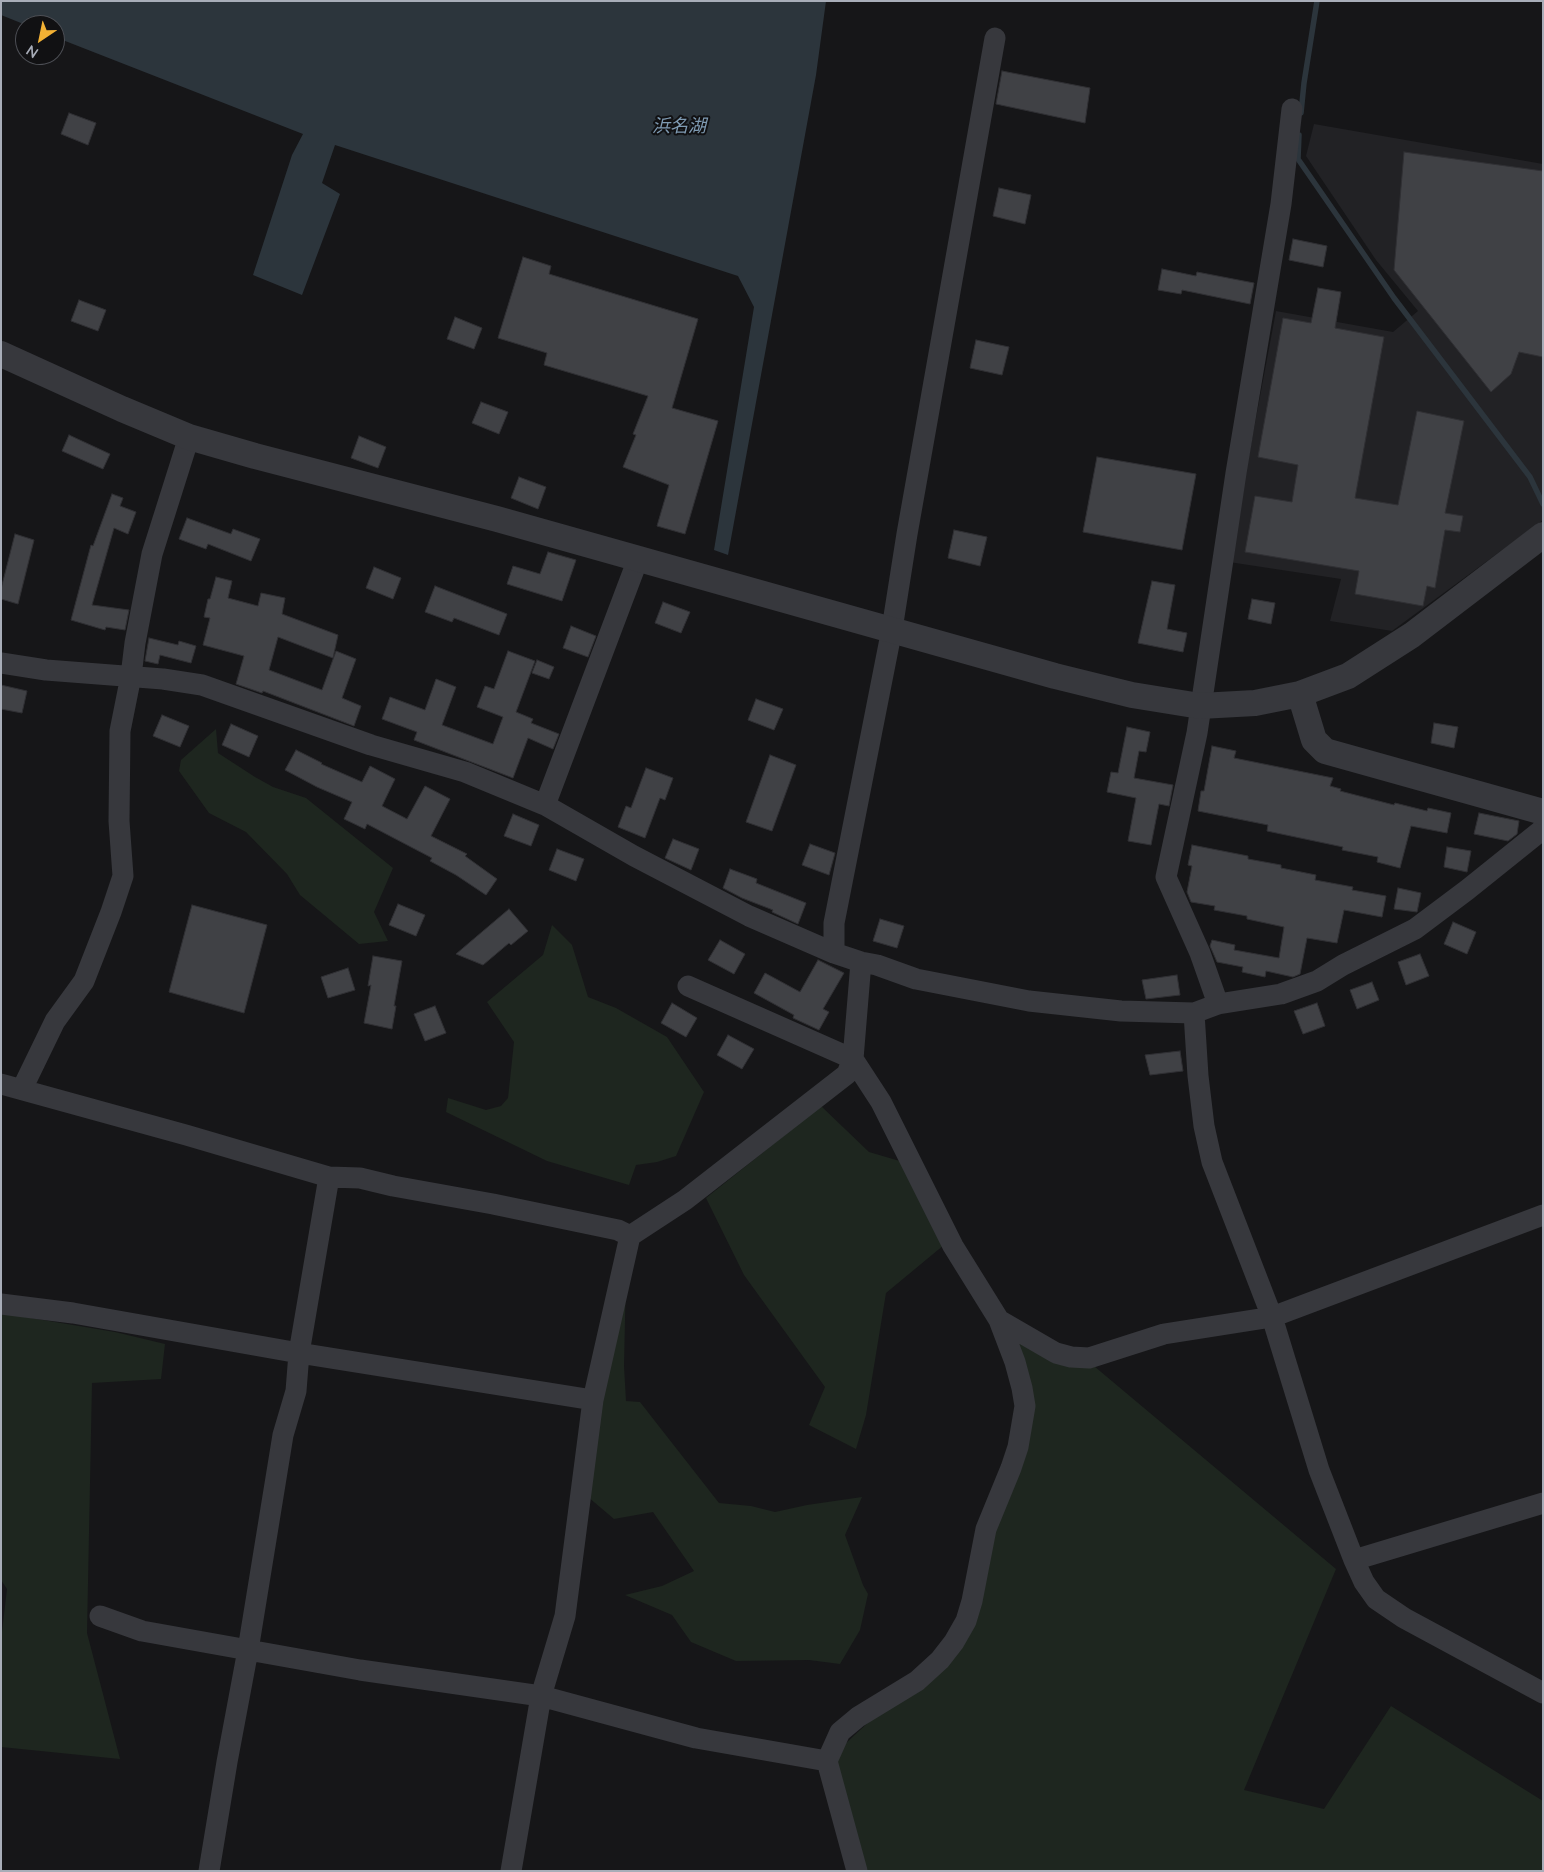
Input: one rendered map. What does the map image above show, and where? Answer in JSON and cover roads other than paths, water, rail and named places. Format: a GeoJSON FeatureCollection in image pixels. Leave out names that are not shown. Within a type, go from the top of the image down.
{"type":"FeatureCollection","features":[{"type":"Feature","properties":{"kind":"street"},"geometry":{"type":"LineString","coordinates":[[834,953],[834,923],[892,629],[907,534],[995,38]]}},
{"type":"Feature","properties":{"kind":"street"},"geometry":{"type":"LineString","coordinates":[[1218,1004],[1200,953],[1166,877],[1195,742],[1238,463],[1281,204],[1292,109]]}},
{"type":"Feature","properties":{"kind":"street"},"geometry":{"type":"LineString","coordinates":[[1,354],[122,409],[190,437],[255,456],[497,519],[1132,695],[1200,706],[1255,703],[1300,694],[1348,676],[1412,635],[1543,535]]}},
{"type":"Feature","properties":{"kind":"street"},"geometry":{"type":"LineString","coordinates":[[22,1088],[55,1021],[84,981],[123,876],[119,821],[120,731],[152,554],[190,437]]}},
{"type":"Feature","properties":{"kind":"street"},"geometry":{"type":"LineString","coordinates":[[545,805],[638,559]]}},
{"type":"Feature","properties":{"kind":"street"},"geometry":{"type":"LineString","coordinates":[[1,663],[46,670],[131,676],[202,685],[371,745],[466,772],[545,805],[634,856],[750,916],[834,953],[877,965],[916,979],[1029,1001],[1121,1011],[1194,1013],[1218,1004],[1281,994],[1317,981],[1342,965],[1415,928],[1468,890],[1543,829]]}},
{"type":"Feature","properties":{"kind":"street"},"geometry":{"type":"LineString","coordinates":[[1300,694],[1314,740],[1325,751],[1543,812]]}},
{"type":"Feature","properties":{"kind":"street"},"geometry":{"type":"LineString","coordinates":[[511,1871],[541,1696],[564,1616],[593,1400],[630,1236],[685,1200],[847,1074],[853,1059],[861,962]]}},
{"type":"Feature","properties":{"kind":"street"},"geometry":{"type":"LineString","coordinates":[[688,986],[853,1059],[881,1102],[953,1246],[999,1320],[1015,1362],[1024,1406],[1018,1447],[986,1529],[972,1601],[966,1621],[945,1654],[917,1681],[858,1717],[840,1732],[827,1761],[857,1871]]}},
{"type":"Feature","properties":{"kind":"street"},"geometry":{"type":"LineString","coordinates":[[1194,1013],[1198,1076],[1204,1126],[1212,1162],[1272,1317],[1320,1470],[1364,1582],[1376,1599],[1404,1618],[1543,1693]]}},
{"type":"Feature","properties":{"kind":"street"},"geometry":{"type":"LineString","coordinates":[[1,1084],[22,1088],[329,1177],[360,1178],[493,1204],[618,1230],[630,1236]]}},
{"type":"Feature","properties":{"kind":"street"},"geometry":{"type":"LineString","coordinates":[[209,1871],[283,1435],[296,1391],[299,1353],[329,1177]]}},
{"type":"Feature","properties":{"kind":"street"},"geometry":{"type":"LineString","coordinates":[[999,1320],[1056,1353],[1071,1357],[1088,1358],[1164,1334],[1272,1317],[1543,1214]]}},
{"type":"Feature","properties":{"kind":"street"},"geometry":{"type":"LineString","coordinates":[[1,1304],[73,1314],[299,1353],[593,1400]]}},
{"type":"Feature","properties":{"kind":"street"},"geometry":{"type":"LineString","coordinates":[[1354,1560],[1543,1503]]}},
{"type":"Feature","properties":{"kind":"street"},"geometry":{"type":"LineString","coordinates":[[100,1616],[142,1631],[370,1671],[541,1696],[696,1738],[827,1761]]}},
{"type":"Feature","properties":{"kind":"water","name":"浜名湖"},"geometry":{"type":"Polygon","coordinates":[[[1,1],[826,1],[816,75],[728,555],[714,550],[754,307],[738,276],[335,145],[322,183],[340,194],[302,295],[253,275],[292,155],[303,134],[65,41],[65,15],[15,15],[15,21],[1,15],[1,1]]]}},
{"type":"Feature","properties":{"kind":"waterway"},"geometry":{"type":"LineString","coordinates":[[1301,113],[1317,1]]}},
{"type":"Feature","properties":{"kind":"waterway"},"geometry":{"type":"LineString","coordinates":[[1299,135],[1298,159],[1394,298],[1530,477],[1543,504]]}}]}
